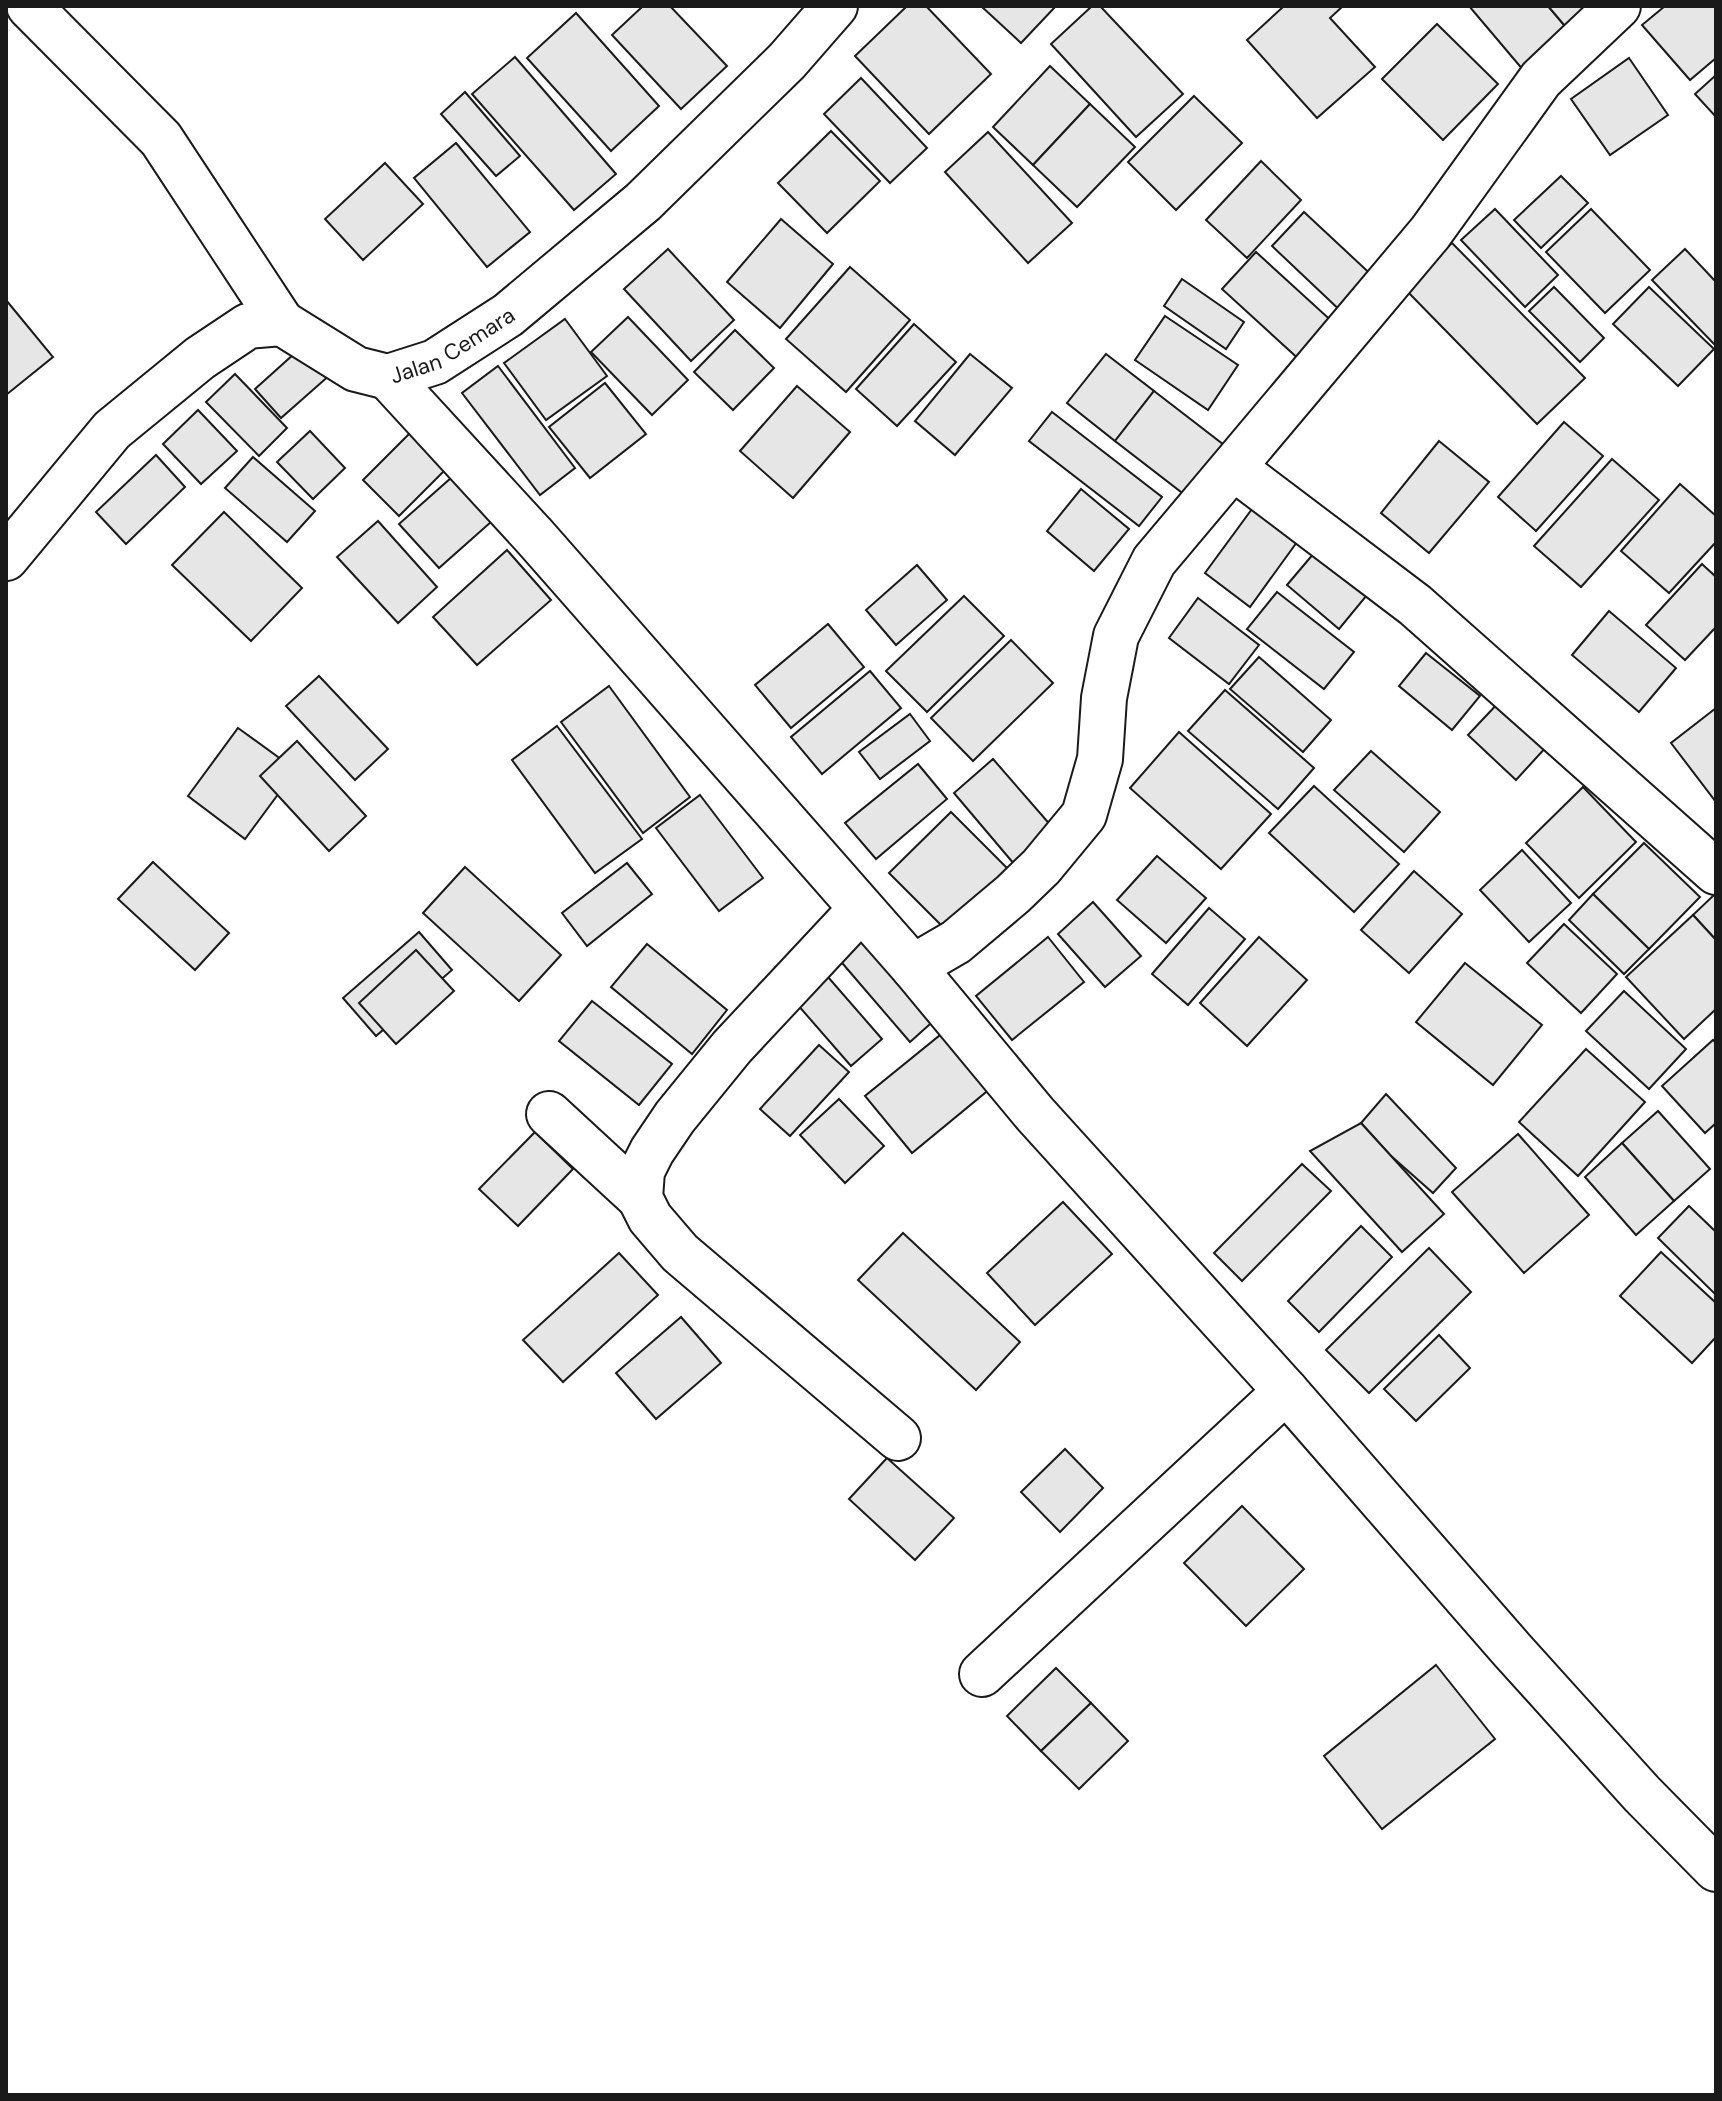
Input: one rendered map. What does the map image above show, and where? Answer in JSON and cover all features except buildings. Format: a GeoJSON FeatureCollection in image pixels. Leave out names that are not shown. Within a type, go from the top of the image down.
{"type":"FeatureCollection","features":[{"type":"Feature","properties":{"kind":"street"},"geometry":{"type":"LineString","coordinates":[[6,558],[112,430],[200,358],[248,326],[282,323],[161,139],[29,6]]}},
{"type":"Feature","properties":{"kind":"street","name":"Jalan Cemara"},"geometry":{"type":"LineString","coordinates":[[282,323],[356,369],[388,377],[435,362],[508,315],[643,202],[787,61],[835,6]]}},
{"type":"Feature","properties":{"kind":"street"},"geometry":{"type":"LineString","coordinates":[[913,967],[956,942],[1013,894],[1041,867],[1084,815],[1100,759],[1104,698],[1116,636],[1154,561],[1430,233],[1541,79],[1618,6]]}},
{"type":"Feature","properties":{"kind":"street"},"geometry":{"type":"LineString","coordinates":[[388,377],[546,548],[913,967],[1035,1114],[1286,1391],[1512,1650],[1642,1794],[1716,1869]]}},
{"type":"Feature","properties":{"kind":"street"},"geometry":{"type":"LineString","coordinates":[[1234,468],[1415,605],[1716,872]]}},
{"type":"Feature","properties":{"kind":"street"},"geometry":{"type":"LineString","coordinates":[[640,1198],[642,1171],[675,1117],[732,1047],[861,909]]}},
{"type":"Feature","properties":{"kind":"street"},"geometry":{"type":"LineString","coordinates":[[549,1114],[640,1198],[650,1218],[680,1253],[898,1438]]}},
{"type":"Feature","properties":{"kind":"street"},"geometry":{"type":"LineString","coordinates":[[982,1674],[1286,1391]]}}]}
